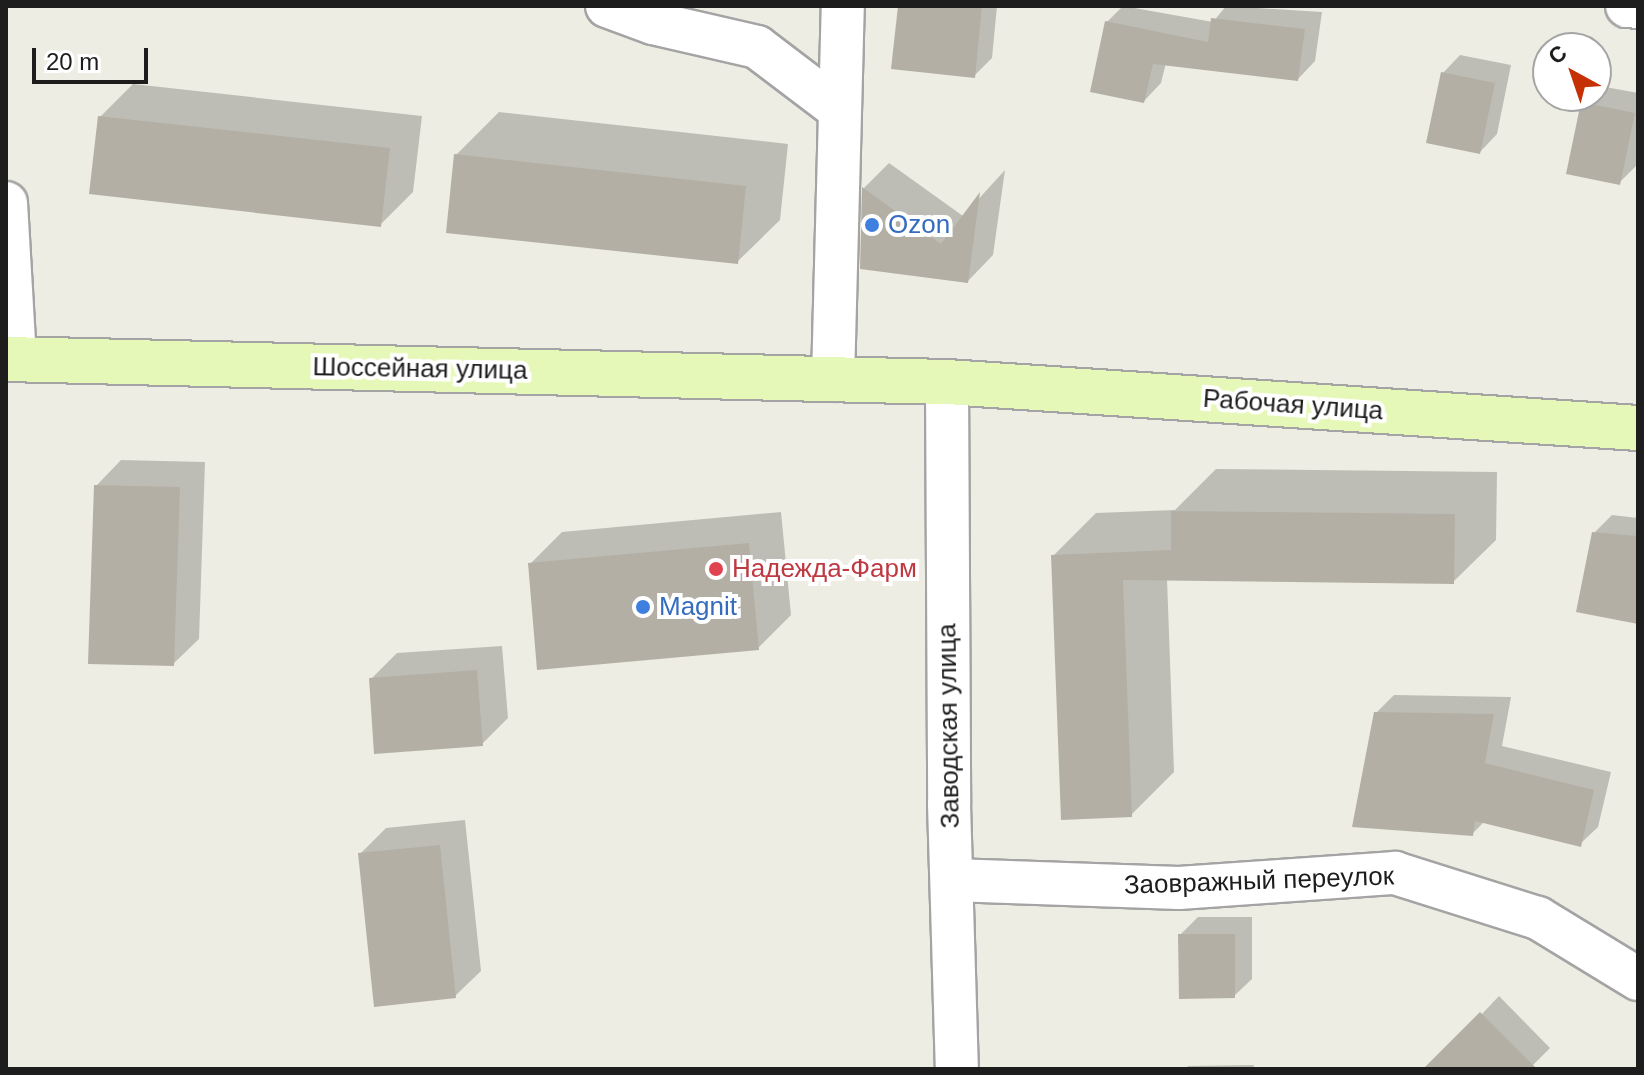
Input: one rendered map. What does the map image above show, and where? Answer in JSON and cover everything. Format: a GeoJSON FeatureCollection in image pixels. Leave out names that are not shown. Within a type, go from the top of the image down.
{"type":"FeatureCollection","features":[{"type":"Feature","properties":{"kind":"main road","name":"Шоссейная улица"},"geometry":{"type":"LineString","coordinates":[[11,359],[947,382]]}},
{"type":"Feature","properties":{"kind":"main road","name":"Рабочая улица"},"geometry":{"type":"LineString","coordinates":[[947,382],[1638,428]]}},
{"type":"Feature","properties":{"kind":"street"},"geometry":{"type":"LineString","coordinates":[[607,6],[653,23],[757,47],[836,107]]}},
{"type":"Feature","properties":{"kind":"street"},"geometry":{"type":"LineString","coordinates":[[833,380],[836,107],[843,6]]}},
{"type":"Feature","properties":{"kind":"street"},"geometry":{"type":"LineString","coordinates":[[1627,6],[1638,7]]}},
{"type":"Feature","properties":{"kind":"street"},"geometry":{"type":"LineString","coordinates":[[6,203],[11,359]]}},
{"type":"Feature","properties":{"kind":"street","name":"Заводская улица"},"geometry":{"type":"LineString","coordinates":[[947,382],[957,1069]]}},
{"type":"Feature","properties":{"kind":"street","name":"Заовражный переулок"},"geometry":{"type":"LineString","coordinates":[[952,880],[1179,888],[1395,873],[1538,918],[1638,979]]}},
{"type":"Feature","properties":{"kind":"building"},"geometry":{"type":"Polygon","coordinates":[[[898,6],[982,6],[975,78],[891,69],[898,6]]]}},
{"type":"Feature","properties":{"kind":"building"},"geometry":{"type":"Polygon","coordinates":[[[1211,18],[1305,29],[1298,81],[1153,64],[1144,103],[1090,92],[1105,21],[1208,42],[1211,18]]]}},
{"type":"Feature","properties":{"kind":"building"},"geometry":{"type":"Polygon","coordinates":[[[1441,72],[1495,83],[1480,154],[1426,143],[1441,72]]]}},
{"type":"Feature","properties":{"kind":"building"},"geometry":{"type":"Polygon","coordinates":[[[1612,108],[1635,113],[1620,185],[1566,174],[1579,112],[1612,112],[1612,108]]]}},
{"type":"Feature","properties":{"kind":"building"},"geometry":{"type":"Polygon","coordinates":[[[98,116],[390,148],[381,227],[89,194],[98,116]]]}},
{"type":"Feature","properties":{"kind":"building"},"geometry":{"type":"Polygon","coordinates":[[[454,154],[746,186],[738,264],[446,233],[454,154]]]}},
{"type":"Feature","properties":{"kind":"building"},"geometry":{"type":"Polygon","coordinates":[[[862,187],[941,244],[980,192],[968,283],[860,269],[862,187]]]}},
{"type":"Feature","properties":{"kind":"building"},"geometry":{"type":"Polygon","coordinates":[[[94,485],[180,487],[174,666],[88,664],[94,485]]]}},
{"type":"Feature","properties":{"kind":"building"},"geometry":{"type":"Polygon","coordinates":[[[1171,511],[1455,514],[1454,584],[1123,580],[1132,817],[1061,820],[1051,555],[1171,550],[1171,511]]]}},
{"type":"Feature","properties":{"kind":"building"},"geometry":{"type":"Polygon","coordinates":[[[1592,532],[1638,536],[1638,624],[1576,612],[1592,532]]]}},
{"type":"Feature","properties":{"kind":"building","name":"Magnit"},"geometry":{"type":"Polygon","coordinates":[[[749,543],[759,650],[537,670],[528,563],[749,543]]]}},
{"type":"Feature","properties":{"kind":"building"},"geometry":{"type":"Polygon","coordinates":[[[477,670],[483,746],[374,754],[369,678],[477,670]]]}},
{"type":"Feature","properties":{"kind":"building"},"geometry":{"type":"Polygon","coordinates":[[[1374,712],[1494,714],[1485,763],[1594,790],[1581,847],[1475,821],[1473,836],[1352,827],[1374,712]]]}},
{"type":"Feature","properties":{"kind":"building"},"geometry":{"type":"Polygon","coordinates":[[[440,845],[456,998],[374,1007],[358,853],[440,845]]]}},
{"type":"Feature","properties":{"kind":"building"},"geometry":{"type":"Polygon","coordinates":[[[1178,934],[1235,934],[1235,998],[1179,999],[1178,934]]]}},
{"type":"Feature","properties":{"kind":"building"},"geometry":{"type":"Polygon","coordinates":[[[1480,1012],[1537,1069],[1423,1069],[1480,1012]]]}},
{"type":"Feature","properties":{"kind":"place","name":"Ozon"},"geometry":{"type":"Point","coordinates":[872,225]}},
{"type":"Feature","properties":{"kind":"place","name":"Надежда-Фарм"},"geometry":{"type":"Point","coordinates":[716,569]}},
{"type":"Feature","properties":{"kind":"place","name":"Magnit"},"geometry":{"type":"Point","coordinates":[643,607]}}]}
